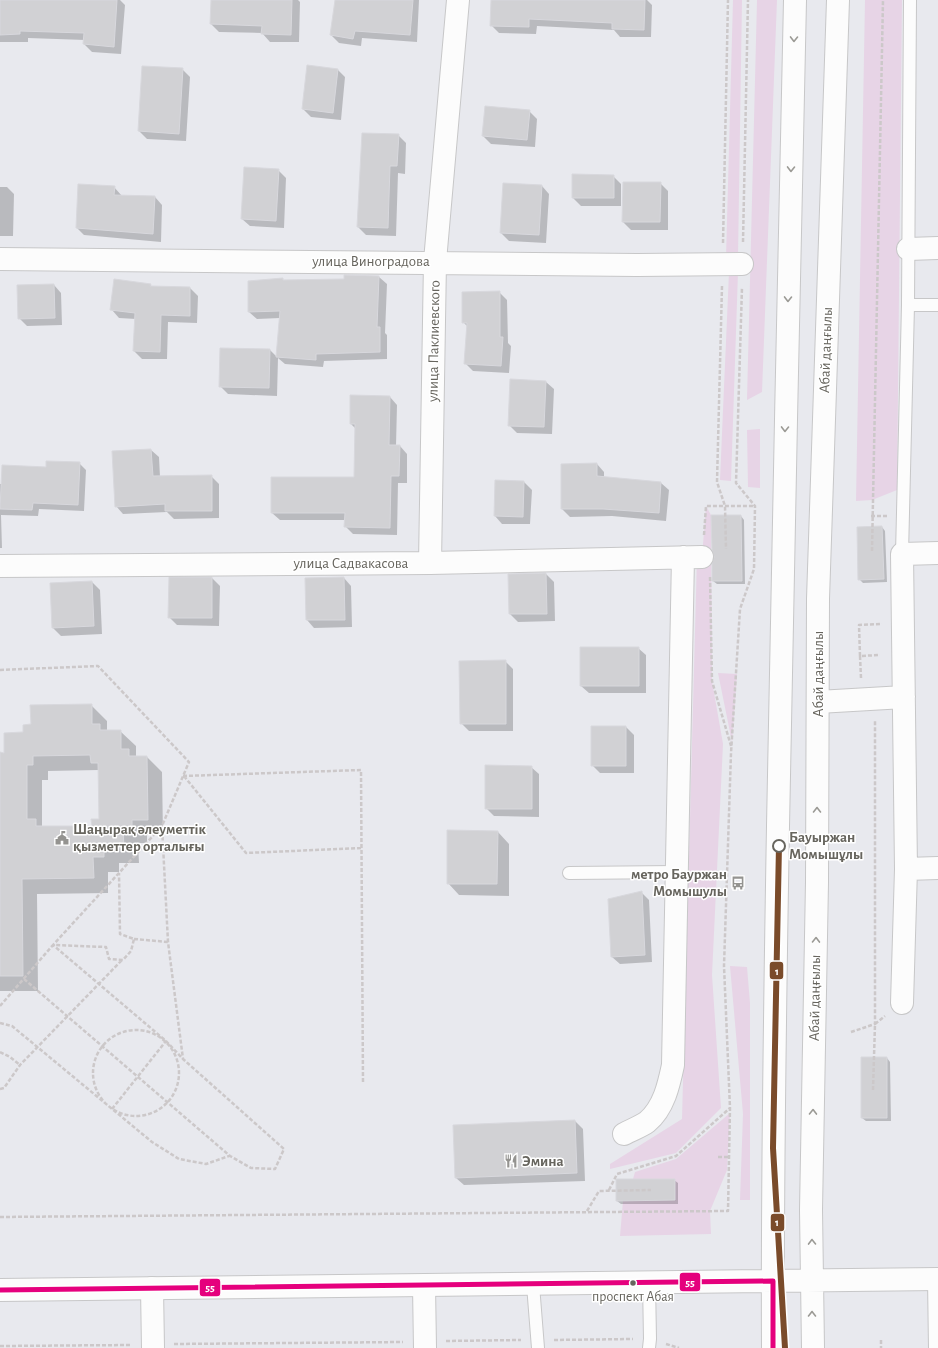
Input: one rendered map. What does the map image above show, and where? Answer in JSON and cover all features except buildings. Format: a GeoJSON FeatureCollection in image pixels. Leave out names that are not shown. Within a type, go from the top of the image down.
{"type":"FeatureCollection","features":[{"type":"Feature","properties":{"kind":"main road","name":"улица Паклиевского"},"geometry":{"type":"LineString","coordinates":[[430,562],[435,261],[458,0]]}},
{"type":"Feature","properties":{"kind":"main road"},"geometry":{"type":"LineString","coordinates":[[773,1348],[772,1210],[782,554],[795,0]]}},
{"type":"Feature","properties":{"kind":"main road","name":"Абай даңғылы"},"geometry":{"type":"LineString","coordinates":[[812,1348],[811,1210],[818,702],[818,591],[838,0]]}},
{"type":"Feature","properties":{"kind":"main road"},"geometry":{"type":"LineString","coordinates":[[908,249],[938,248]]}},
{"type":"Feature","properties":{"kind":"main road","name":"улица Виноградова"},"geometry":{"type":"LineString","coordinates":[[0,259],[435,261],[637,265],[742,264]]}},
{"type":"Feature","properties":{"kind":"main road"},"geometry":{"type":"LineString","coordinates":[[902,1003],[906,869],[902,554],[938,553]]}},
{"type":"Feature","properties":{"kind":"main road"},"geometry":{"type":"LineString","coordinates":[[624,1134],[647,1122],[659,1107],[668,1088],[673,1065],[677,872],[692,557]]}},
{"type":"Feature","properties":{"kind":"main road","name":"улица Садвакасова"},"geometry":{"type":"LineString","coordinates":[[0,566],[430,562],[692,557]]}},
{"type":"Feature","properties":{"kind":"main road"},"geometry":{"type":"LineString","coordinates":[[818,702],[904,697]]}},
{"type":"Feature","properties":{"kind":"main road"},"geometry":{"type":"LineString","coordinates":[[906,869],[938,868]]}},
{"type":"Feature","properties":{"kind":"main road"},"geometry":{"type":"LineString","coordinates":[[0,1290],[936,1279]]}},
{"type":"Feature","properties":{"kind":"main road"},"geometry":{"type":"LineString","coordinates":[[424,1286],[425,1345]]}},
{"type":"Feature","properties":{"kind":"main road"},"geometry":{"type":"LineString","coordinates":[[152,1288],[153,1346]]}},
{"type":"Feature","properties":{"kind":"lane"},"geometry":{"type":"LineString","coordinates":[[902,554],[908,305],[910,0]]}},
{"type":"Feature","properties":{"kind":"lane"},"geometry":{"type":"LineString","coordinates":[[908,305],[938,305]]}},
{"type":"Feature","properties":{"kind":"lane"},"geometry":{"type":"LineString","coordinates":[[569,873],[677,872]]}},
{"type":"Feature","properties":{"kind":"lane"},"geometry":{"type":"LineString","coordinates":[[935,1348],[936,1279]]}},
{"type":"Feature","properties":{"kind":"lane"},"geometry":{"type":"LineString","coordinates":[[649,1283],[649,1343]]}},
{"type":"Feature","properties":{"kind":"lane"},"geometry":{"type":"LineString","coordinates":[[533,1284],[538,1344]]}},
{"type":"Feature","properties":{"kind":"path"},"geometry":{"type":"LineString","coordinates":[[0,1218],[728,1211],[730,1108],[724,966],[732,748],[740,609],[754,569],[755,506],[736,483],[748,0]]}},
{"type":"Feature","properties":{"kind":"path"},"geometry":{"type":"LineString","coordinates":[[872,551],[883,0]]}},
{"type":"Feature","properties":{"kind":"path"},"geometry":{"type":"LineString","coordinates":[[732,748],[712,681],[709,557],[692,557],[706,506],[755,506]]}},
{"type":"Feature","properties":{"kind":"path"},"geometry":{"type":"LineString","coordinates":[[725,506],[726,548]]}},
{"type":"Feature","properties":{"kind":"path"},"geometry":{"type":"LineString","coordinates":[[873,1090],[875,1024],[875,686],[861,686],[859,625],[885,623]]}},
{"type":"Feature","properties":{"kind":"path"},"geometry":{"type":"LineString","coordinates":[[734,653],[738,652]]}},
{"type":"Feature","properties":{"kind":"path"},"geometry":{"type":"LineString","coordinates":[[860,656],[880,655]]}},
{"type":"Feature","properties":{"kind":"path"},"geometry":{"type":"LineString","coordinates":[[0,670],[98,666],[189,762],[162,826],[53,945],[0,1006]]}},
{"type":"Feature","properties":{"kind":"path"},"geometry":{"type":"LineString","coordinates":[[183,776],[362,770],[363,1082]]}},
{"type":"Feature","properties":{"kind":"path"},"geometry":{"type":"LineString","coordinates":[[183,776],[246,853],[362,848]]}},
{"type":"Feature","properties":{"kind":"path"},"geometry":{"type":"LineString","coordinates":[[162,826],[168,942],[183,1059]]}},
{"type":"Feature","properties":{"kind":"path"},"geometry":{"type":"LineString","coordinates":[[119,873],[120,934],[134,939],[168,942]]}},
{"type":"Feature","properties":{"kind":"path"},"geometry":{"type":"LineString","coordinates":[[0,1089],[4,1088],[20,1065],[123,960],[131,951],[134,939]]}},
{"type":"Feature","properties":{"kind":"path"},"geometry":{"type":"LineString","coordinates":[[53,945],[106,947],[109,959],[123,960]]}},
{"type":"Feature","properties":{"kind":"path"},"geometry":{"type":"LineString","coordinates":[[24,979],[139,1076],[230,1156],[251,1168],[275,1169],[284,1149],[183,1059],[166,1041],[98,985],[53,945]]}},
{"type":"Feature","properties":{"kind":"path"},"geometry":{"type":"LineString","coordinates":[[851,1032],[875,1024],[902,1003]]}},
{"type":"Feature","properties":{"kind":"path"},"geometry":{"type":"LineString","coordinates":[[0,1024],[12,1026],[152,1142],[179,1159],[206,1164],[230,1156]]}},
{"type":"Feature","properties":{"kind":"path"},"geometry":{"type":"LineString","coordinates":[[133,1030],[150,1032],[166,1041],[174,1052],[178,1065],[179,1078],[175,1091],[167,1102],[158,1110],[147,1115],[135,1117],[112,1109],[101,1099],[95,1087],[92,1072],[95,1059],[102,1046],[110,1038],[121,1032],[133,1030]]}},
{"type":"Feature","properties":{"kind":"path"},"geometry":{"type":"LineString","coordinates":[[112,1109],[166,1041]]}},
{"type":"Feature","properties":{"kind":"path"},"geometry":{"type":"LineString","coordinates":[[0,1052],[10,1057],[20,1065]]}},
{"type":"Feature","properties":{"kind":"path"},"geometry":{"type":"LineString","coordinates":[[609,1190],[616,1174],[676,1156],[730,1108]]}},
{"type":"Feature","properties":{"kind":"path"},"geometry":{"type":"LineString","coordinates":[[718,1157],[729,1157]]}},
{"type":"Feature","properties":{"kind":"path"},"geometry":{"type":"LineString","coordinates":[[587,1212],[599,1191],[651,1190]]}},
{"type":"Feature","properties":{"kind":"path"},"geometry":{"type":"LineString","coordinates":[[881,1340],[881,1348]]}},
{"type":"Feature","properties":{"kind":"path"},"geometry":{"type":"LineString","coordinates":[[0,1346],[649,1343],[679,1348]]}},
{"type":"Feature","properties":{"kind":"shaded area"},"geometry":{"type":"Polygon","coordinates":[[[733,0],[742,0],[738,258],[726,258],[733,0]]]}},
{"type":"Feature","properties":{"kind":"shaded area"},"geometry":{"type":"Polygon","coordinates":[[[757,0],[777,0],[762,392],[747,400],[757,0]]]}},
{"type":"Feature","properties":{"kind":"shaded area"},"geometry":{"type":"Polygon","coordinates":[[[865,0],[902,0],[897,490],[872,500],[856,501],[865,0]]]}},
{"type":"Feature","properties":{"kind":"shaded area"},"geometry":{"type":"Polygon","coordinates":[[[729,272],[738,272],[731,481],[720,480],[729,272]]]}},
{"type":"Feature","properties":{"kind":"shaded area"},"geometry":{"type":"Polygon","coordinates":[[[760,429],[760,488],[748,487],[747,430],[760,429]]]}},
{"type":"Feature","properties":{"kind":"shaded area"},"geometry":{"type":"Polygon","coordinates":[[[706,506],[711,515],[712,681],[723,744],[712,975],[721,1108],[676,1153],[610,1169],[610,1164],[682,1119],[697,557],[702,557],[706,506]]]}},
{"type":"Feature","properties":{"kind":"shaded area"},"geometry":{"type":"Polygon","coordinates":[[[718,673],[737,674],[732,742],[718,673]]]}},
{"type":"Feature","properties":{"kind":"shaded area"},"geometry":{"type":"Polygon","coordinates":[[[730,966],[747,967],[750,1003],[750,1200],[740,1200],[743,1114],[730,966]]]}},
{"type":"Feature","properties":{"kind":"shaded area"},"geometry":{"type":"Polygon","coordinates":[[[730,1113],[727,1170],[710,1211],[711,1234],[620,1236],[623,1201],[675,1200],[675,1179],[633,1179],[635,1172],[676,1159],[730,1113]]]}},
{"type":"Feature","properties":{"kind":"transit line","name":"1"},"geometry":{"type":"LineString","coordinates":[[779,845],[773,1148],[785,1348]]}},
{"type":"Feature","properties":{"kind":"transit line","name":"55"},"geometry":{"type":"LineString","coordinates":[[0,1290],[773,1281],[773,1348]]}},
{"type":"Feature","properties":{"kind":"place","name":"Шаңырақ әлеуметтік қызметтер орталығы"},"geometry":{"type":"Point","coordinates":[62,838]}},
{"type":"Feature","properties":{"kind":"place","name":"Бауыржан Момышұлы"},"geometry":{"type":"Point","coordinates":[779,846]}},
{"type":"Feature","properties":{"kind":"place","name":"метро Бауржан Момышулы"},"geometry":{"type":"Point","coordinates":[738,883]}},
{"type":"Feature","properties":{"kind":"place","name":"Эмина"},"geometry":{"type":"Point","coordinates":[511,1161]}},
{"type":"Feature","properties":{"kind":"place","name":"проспект Абая"},"geometry":{"type":"Point","coordinates":[633,1283]}}]}
